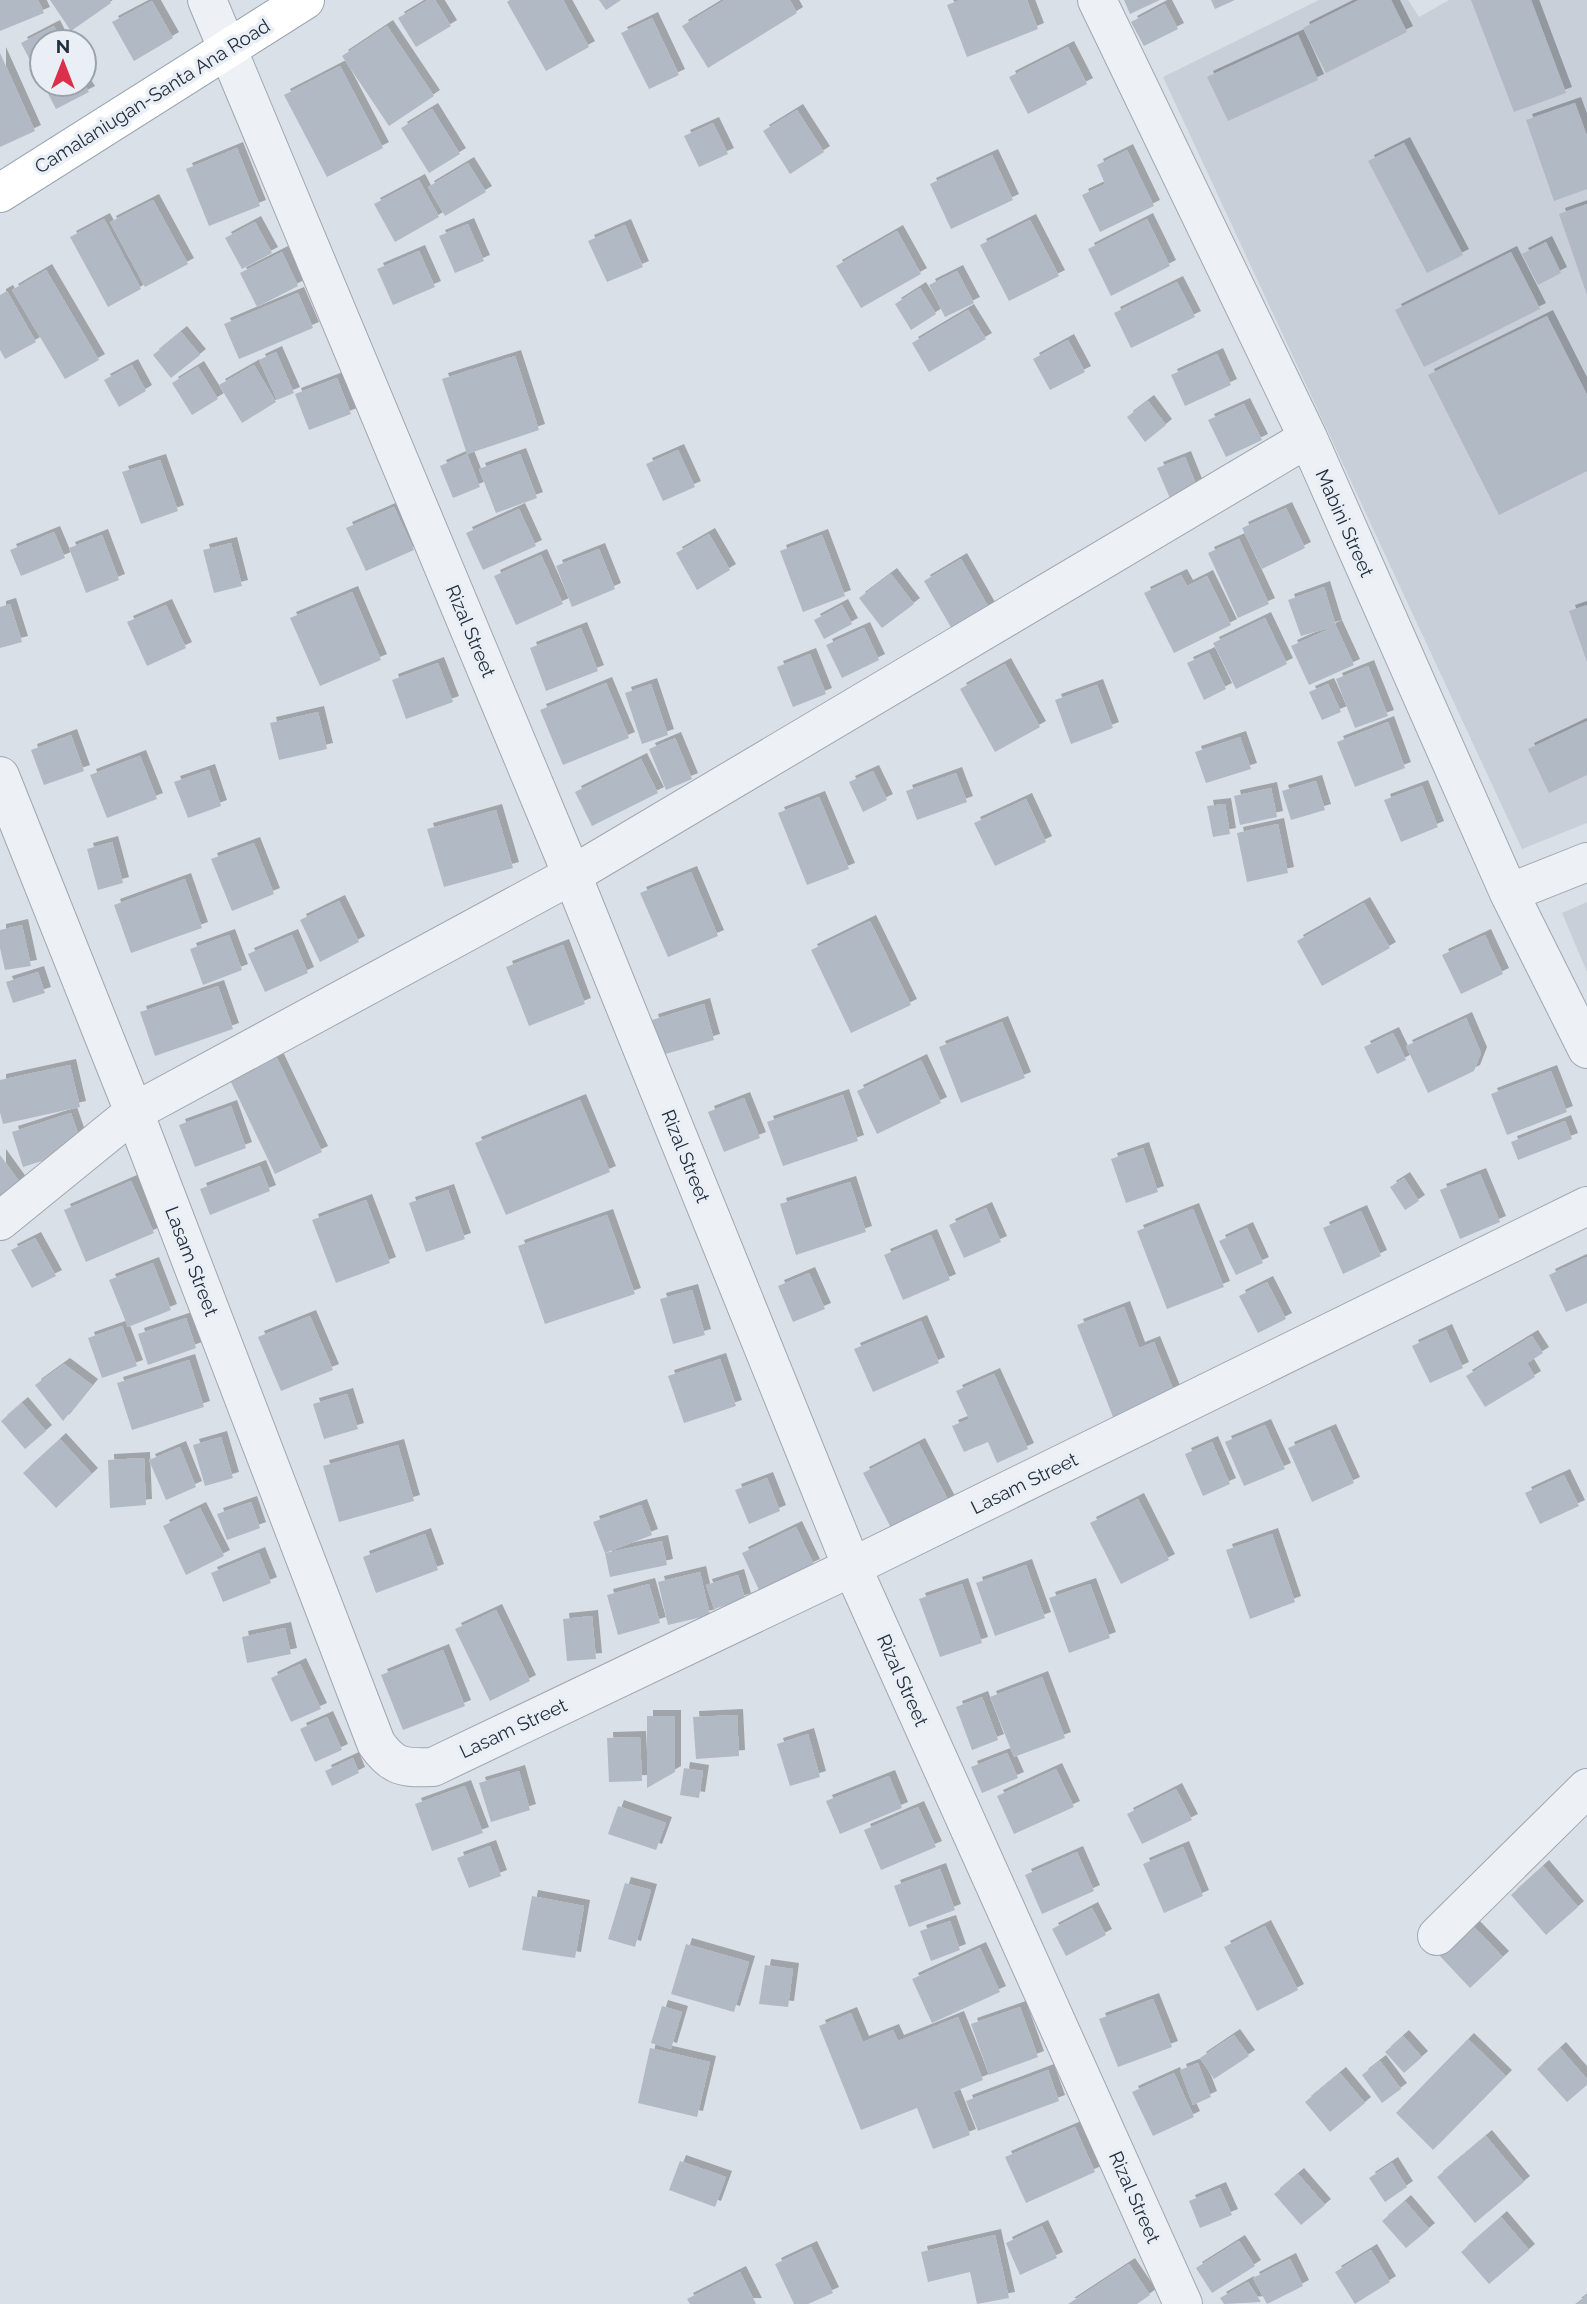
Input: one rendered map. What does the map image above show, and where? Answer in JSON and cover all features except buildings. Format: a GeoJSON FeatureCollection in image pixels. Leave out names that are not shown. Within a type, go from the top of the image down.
{"type":"FeatureCollection","features":[{"type":"Feature","properties":{"kind":"main road","name":"Camalaniugan-Santa Ana Road"},"geometry":{"type":"LineString","coordinates":[[0,193],[305,0]]}},
{"type":"Feature","properties":{"kind":"street","name":"Rizal Street"},"geometry":{"type":"LineString","coordinates":[[207,0],[572,874],[852,1567],[1183,2304]]}},
{"type":"Feature","properties":{"kind":"street","name":"Mabini Street"},"geometry":{"type":"LineString","coordinates":[[1097,0],[1308,438],[1509,892],[1587,1049]]}},
{"type":"Feature","properties":{"kind":"street"},"geometry":{"type":"LineString","coordinates":[[0,1221],[134,1112],[572,874],[1308,438]]}},
{"type":"Feature","properties":{"kind":"street","name":"Lasam Street"},"geometry":{"type":"LineString","coordinates":[[0,776],[134,1112],[376,1743],[393,1763],[408,1768],[433,1766],[852,1567],[1587,1206]]}},
{"type":"Feature","properties":{"kind":"street"},"geometry":{"type":"LineString","coordinates":[[1509,892],[1587,862]]}},
{"type":"Feature","properties":{"kind":"street"},"geometry":{"type":"LineString","coordinates":[[1437,1936],[1587,1788]]}},
{"type":"Feature","properties":{"kind":"shaded area"},"geometry":{"type":"Polygon","coordinates":[[[1319,0],[1408,0],[1419,17],[1449,0],[1587,0],[1587,823],[1522,849],[1163,77],[1319,0]]]}},
{"type":"Feature","properties":{"kind":"shaded area"},"geometry":{"type":"Polygon","coordinates":[[[1587,902],[1587,972],[1562,913],[1587,902]]]}}]}
